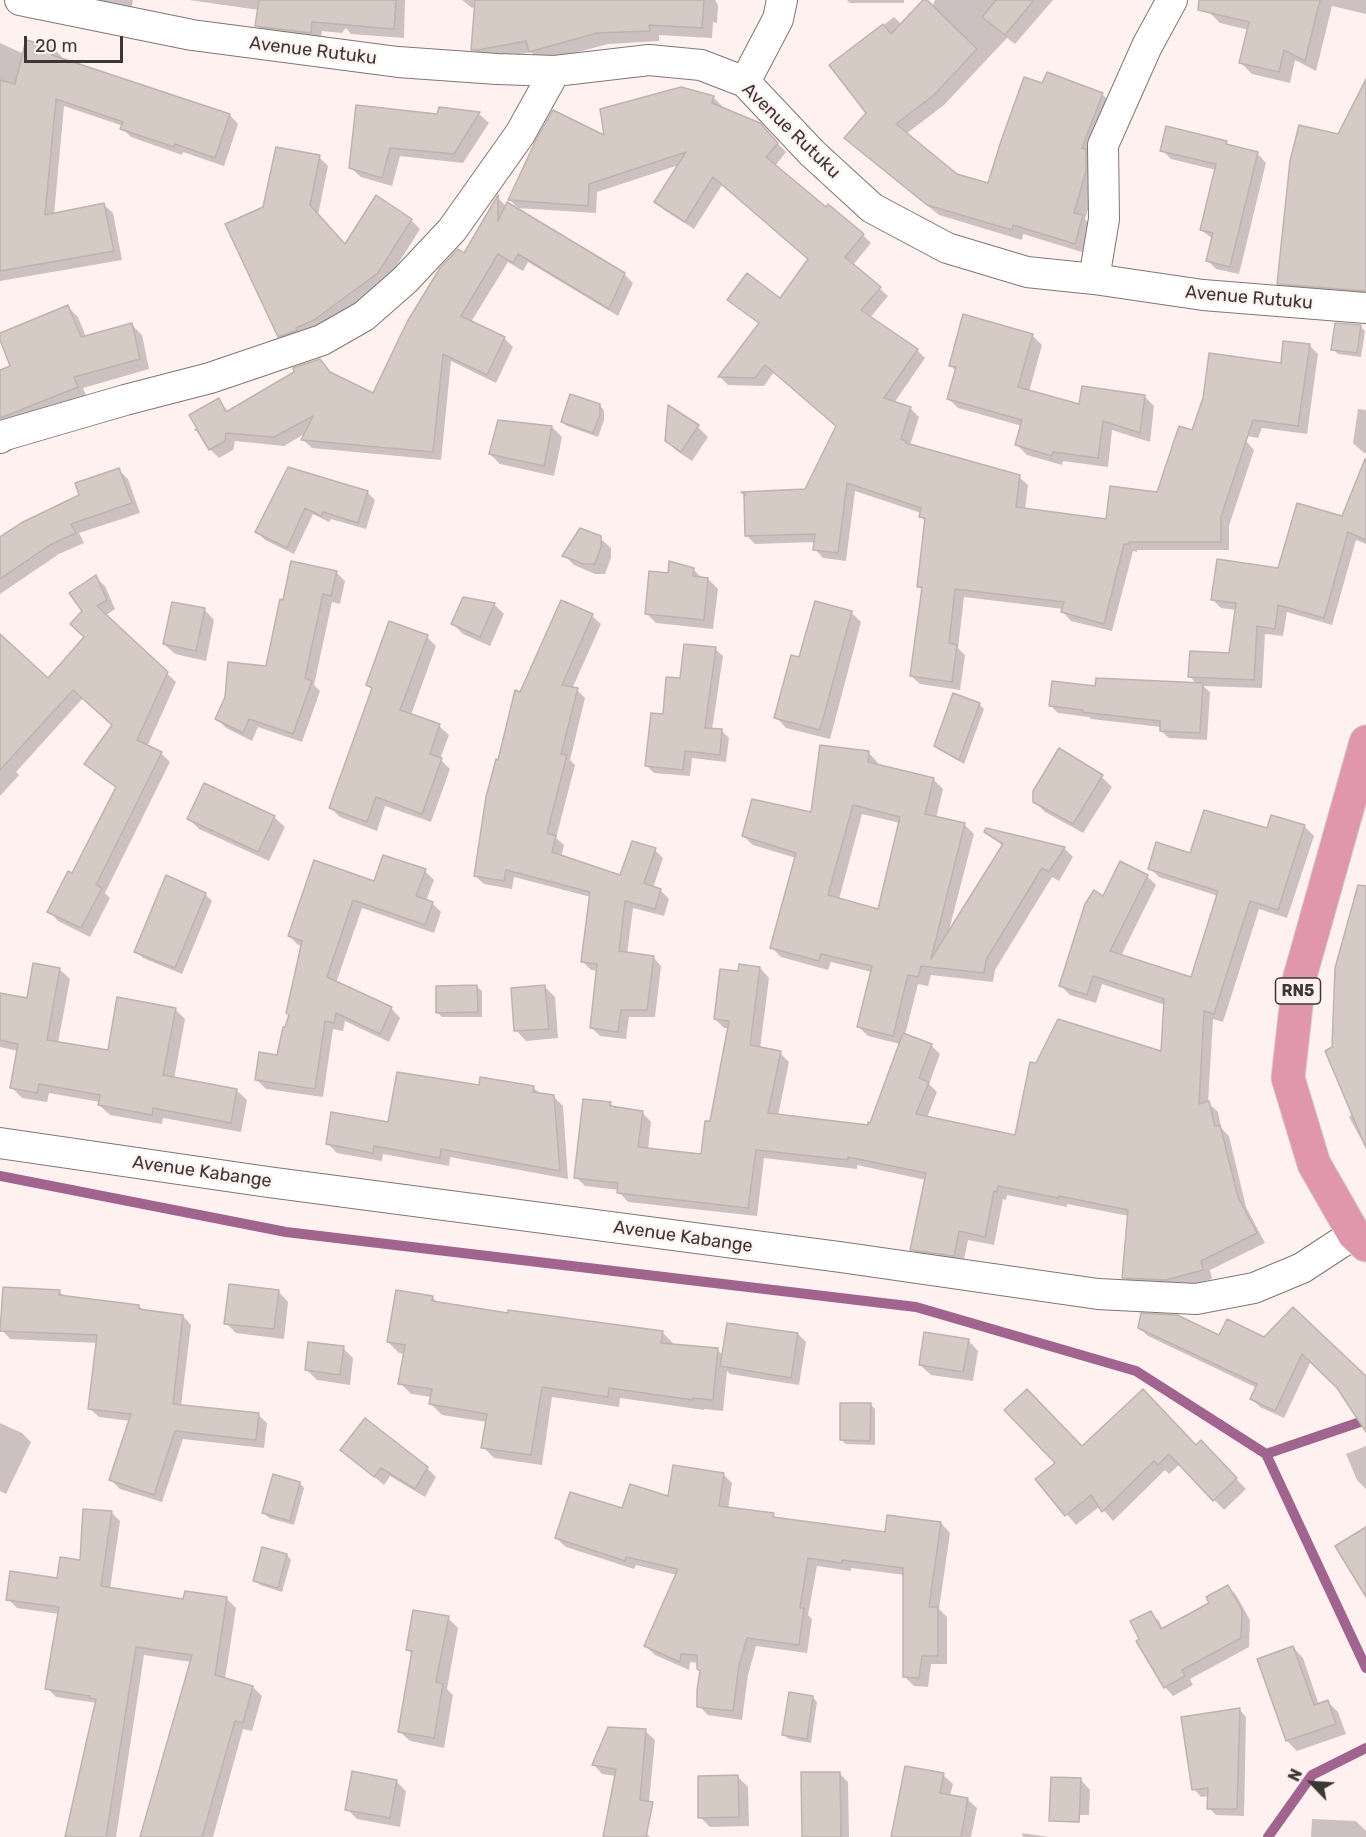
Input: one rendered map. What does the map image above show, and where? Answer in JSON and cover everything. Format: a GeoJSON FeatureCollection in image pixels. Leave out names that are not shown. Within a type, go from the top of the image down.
{"type":"FeatureCollection","features":[{"type":"Feature","properties":{"kind":"highway","name":"RN5"},"geometry":{"type":"LineString","coordinates":[[1360,1239],[1314,1164],[1287,1078],[1299,980],[1366,742]]}},
{"type":"Feature","properties":{"kind":"street","name":"Avenue Rutuku"},"geometry":{"type":"LineString","coordinates":[[20,0],[192,35],[398,62],[555,71],[649,60],[702,65],[745,82],[812,153],[872,208],[947,248],[1027,272],[1094,279],[1203,296],[1366,308]]}},
{"type":"Feature","properties":{"kind":"street"},"geometry":{"type":"LineString","coordinates":[[745,82],[778,19],[782,0]]}},
{"type":"Feature","properties":{"kind":"street"},"geometry":{"type":"LineString","coordinates":[[1094,279],[1104,219],[1103,145],[1147,46],[1172,0]]}},
{"type":"Feature","properties":{"kind":"street"},"geometry":{"type":"LineString","coordinates":[[0,438],[124,400],[210,378],[322,340],[364,316],[405,280],[452,230],[520,134],[555,71]]}},
{"type":"Feature","properties":{"kind":"street","name":"Avenue Kabange"},"geometry":{"type":"LineString","coordinates":[[0,1143],[267,1182],[851,1258],[1098,1294],[1196,1299],[1254,1288],[1302,1268],[1360,1239]]}},
{"type":"Feature","properties":{"kind":"building"},"geometry":{"type":"Polygon","coordinates":[[[259,0],[396,0],[394,29],[312,22],[311,33],[255,26],[259,0]]]}},
{"type":"Feature","properties":{"kind":"building"},"geometry":{"type":"Polygon","coordinates":[[[475,0],[704,0],[702,28],[649,25],[650,31],[597,33],[529,52],[526,41],[471,50],[475,0]]]}},
{"type":"Feature","properties":{"kind":"building"},"geometry":{"type":"Polygon","coordinates":[[[923,0],[927,0],[977,49],[934,95],[896,124],[957,174],[988,183],[1024,77],[1042,83],[1047,72],[1103,93],[1082,148],[1086,149],[1086,171],[1074,213],[1083,215],[1075,244],[1013,225],[1012,230],[927,205],[844,138],[866,113],[829,65],[883,24],[891,34],[923,0]]]}},
{"type":"Feature","properties":{"kind":"building"},"geometry":{"type":"Polygon","coordinates":[[[996,0],[1034,0],[1005,35],[982,17],[996,0]]]}},
{"type":"Feature","properties":{"kind":"building"},"geometry":{"type":"Polygon","coordinates":[[[1199,0],[1320,0],[1305,61],[1284,50],[1279,72],[1239,63],[1249,22],[1198,10],[1199,0]]]}},
{"type":"Feature","properties":{"kind":"building"},"geometry":{"type":"Polygon","coordinates":[[[26,40],[54,47],[52,55],[230,114],[215,158],[120,129],[123,122],[56,99],[45,215],[104,203],[114,251],[0,271],[0,80],[15,84],[26,40]]]}},
{"type":"Feature","properties":{"kind":"building"},"geometry":{"type":"Polygon","coordinates":[[[1366,79],[1366,291],[1277,284],[1290,161],[1299,125],[1338,134],[1366,79]]]}},
{"type":"Feature","properties":{"kind":"building"},"geometry":{"type":"Polygon","coordinates":[[[681,87],[714,96],[712,103],[760,123],[778,143],[766,157],[826,207],[828,204],[864,234],[845,257],[881,287],[861,310],[918,349],[884,398],[911,407],[901,439],[906,443],[1020,475],[1016,507],[1106,519],[1110,486],[1157,492],[1179,426],[1192,430],[1203,398],[1209,353],[1281,363],[1283,341],[1310,344],[1298,426],[1253,420],[1221,517],[1221,542],[1129,542],[1129,544],[1124,544],[1104,624],[1061,612],[1064,602],[955,589],[949,643],[957,645],[952,682],[910,676],[922,587],[917,587],[925,518],[919,517],[921,508],[847,483],[838,553],[813,550],[815,534],[745,536],[744,495],[746,495],[741,492],[805,489],[836,426],[765,365],[755,378],[718,377],[759,323],[727,300],[747,273],[780,298],[808,259],[713,177],[685,222],[654,202],[686,152],[589,184],[588,206],[508,200],[553,110],[604,135],[600,109],[681,87]]]}},
{"type":"Feature","properties":{"kind":"building"},"geometry":{"type":"Polygon","coordinates":[[[356,105],[437,114],[439,107],[480,112],[454,154],[390,148],[382,178],[349,168],[356,105]]]}},
{"type":"Feature","properties":{"kind":"building"},"geometry":{"type":"Polygon","coordinates":[[[1166,126],[1227,141],[1226,144],[1258,152],[1230,267],[1206,261],[1213,233],[1200,230],[1216,164],[1160,151],[1166,126]]]}},
{"type":"Feature","properties":{"kind":"building"},"geometry":{"type":"Polygon","coordinates":[[[276,147],[320,155],[310,205],[345,244],[376,195],[412,219],[378,273],[314,320],[296,328],[298,330],[278,337],[225,224],[263,207],[276,147]]]}},
{"type":"Feature","properties":{"kind":"building"},"geometry":{"type":"Polygon","coordinates":[[[498,195],[498,221],[507,202],[625,273],[609,309],[518,254],[513,263],[498,254],[461,316],[505,337],[487,375],[443,354],[433,452],[301,440],[313,416],[274,437],[226,433],[225,441],[209,450],[195,430],[197,429],[189,415],[219,398],[226,412],[294,372],[293,368],[320,359],[330,372],[373,393],[407,322],[440,268],[458,249],[464,253],[498,195]]]}},
{"type":"Feature","properties":{"kind":"building"},"geometry":{"type":"Polygon","coordinates":[[[68,305],[81,337],[132,323],[140,359],[74,377],[78,387],[0,418],[0,370],[10,366],[0,340],[0,333],[68,305]]]}},
{"type":"Feature","properties":{"kind":"building"},"geometry":{"type":"Polygon","coordinates":[[[963,314],[1033,334],[1018,387],[1079,404],[1082,386],[1145,395],[1140,433],[1103,421],[1098,458],[1053,452],[1052,456],[1015,445],[1022,420],[947,399],[956,367],[949,366],[963,314]]]}},
{"type":"Feature","properties":{"kind":"building"},"geometry":{"type":"Polygon","coordinates":[[[1335,323],[1361,325],[1357,353],[1331,350],[1335,323]]]}},
{"type":"Feature","properties":{"kind":"building"},"geometry":{"type":"Polygon","coordinates":[[[570,394],[600,404],[600,415],[593,433],[561,422],[570,394]]]}},
{"type":"Feature","properties":{"kind":"building"},"geometry":{"type":"Polygon","coordinates":[[[668,405],[699,425],[681,452],[665,441],[668,405]]]}},
{"type":"Feature","properties":{"kind":"building"},"geometry":{"type":"Polygon","coordinates":[[[498,420],[552,426],[544,466],[489,454],[498,420]]]}},
{"type":"Feature","properties":{"kind":"building"},"geometry":{"type":"Polygon","coordinates":[[[1365,459],[1366,540],[1348,532],[1324,618],[1278,605],[1275,629],[1257,626],[1254,680],[1188,677],[1190,651],[1229,653],[1236,603],[1211,600],[1217,559],[1278,568],[1297,503],[1342,516],[1365,459]]]}},
{"type":"Feature","properties":{"kind":"building"},"geometry":{"type":"Polygon","coordinates":[[[288,467],[368,491],[358,523],[323,512],[321,516],[305,508],[287,548],[255,532],[288,467]]]}},
{"type":"Feature","properties":{"kind":"building"},"geometry":{"type":"Polygon","coordinates":[[[119,468],[132,503],[71,524],[76,533],[50,545],[0,579],[0,537],[21,523],[79,495],[75,483],[119,468]]]}},
{"type":"Feature","properties":{"kind":"building"},"geometry":{"type":"Polygon","coordinates":[[[580,528],[601,536],[601,547],[595,564],[584,564],[562,556],[580,528]]]}},
{"type":"Feature","properties":{"kind":"building"},"geometry":{"type":"Polygon","coordinates":[[[291,561],[337,571],[331,596],[323,594],[305,678],[312,681],[293,734],[249,719],[243,733],[215,719],[225,697],[228,662],[266,666],[280,599],[283,600],[291,561]]]}},
{"type":"Feature","properties":{"kind":"building"},"geometry":{"type":"Polygon","coordinates":[[[669,561],[694,568],[693,576],[708,578],[704,620],[645,614],[649,571],[668,573],[669,561]]]}},
{"type":"Feature","properties":{"kind":"building"},"geometry":{"type":"Polygon","coordinates":[[[96,575],[107,600],[97,606],[168,672],[137,740],[162,752],[96,885],[102,888],[81,928],[47,912],[68,871],[72,873],[116,787],[84,764],[112,725],[73,690],[0,770],[0,634],[48,678],[84,637],[70,624],[82,611],[69,593],[96,575]]]}},
{"type":"Feature","properties":{"kind":"building"},"geometry":{"type":"Polygon","coordinates":[[[463,597],[495,603],[480,637],[451,624],[463,597]]]}},
{"type":"Feature","properties":{"kind":"building"},"geometry":{"type":"Polygon","coordinates":[[[561,600],[593,614],[562,685],[578,688],[561,754],[567,755],[547,833],[556,836],[552,852],[620,875],[632,841],[656,848],[644,883],[661,889],[655,909],[625,901],[619,951],[654,956],[647,1010],[621,1010],[618,1032],[590,1028],[597,964],[581,962],[590,892],[506,870],[504,881],[474,876],[486,797],[496,759],[498,760],[515,690],[520,692],[561,600]]]}},
{"type":"Feature","properties":{"kind":"building"},"geometry":{"type":"Polygon","coordinates":[[[815,601],[852,611],[820,730],[774,718],[791,655],[799,657],[815,601]]]}},
{"type":"Feature","properties":{"kind":"building"},"geometry":{"type":"Polygon","coordinates":[[[172,602],[205,608],[196,651],[163,644],[172,602]]]}},
{"type":"Feature","properties":{"kind":"building"},"geometry":{"type":"Polygon","coordinates":[[[389,621],[428,635],[400,710],[440,724],[430,754],[442,758],[422,814],[376,797],[367,822],[329,808],[372,688],[366,685],[389,621]]]}},
{"type":"Feature","properties":{"kind":"building"},"geometry":{"type":"Polygon","coordinates":[[[684,644],[716,647],[705,728],[722,729],[720,755],[685,751],[683,770],[645,766],[651,713],[663,714],[666,677],[680,678],[684,644]]]}},
{"type":"Feature","properties":{"kind":"building"},"geometry":{"type":"Polygon","coordinates":[[[1096,678],[1203,683],[1200,733],[1160,731],[1160,721],[1049,706],[1052,681],[1095,686],[1096,678]]]}},
{"type":"Feature","properties":{"kind":"building"},"geometry":{"type":"Polygon","coordinates":[[[953,693],[980,703],[959,760],[934,746],[953,693]]]}},
{"type":"Feature","properties":{"kind":"building"},"geometry":{"type":"Polygon","coordinates":[[[820,745],[869,751],[868,762],[934,778],[925,814],[965,823],[931,959],[1003,844],[984,832],[986,828],[1065,847],[1049,872],[1042,868],[986,960],[984,973],[921,966],[918,977],[908,975],[893,1036],[857,1027],[872,966],[821,954],[819,961],[770,948],[796,853],[742,836],[752,799],[811,812],[820,745]],[[853,805],[828,895],[878,909],[900,817],[853,805]]]}},
{"type":"Feature","properties":{"kind":"building"},"geometry":{"type":"Polygon","coordinates":[[[1059,748],[1103,775],[1073,824],[1033,802],[1033,791],[1059,748]]]}},
{"type":"Feature","properties":{"kind":"building"},"geometry":{"type":"Polygon","coordinates":[[[204,783],[275,816],[258,852],[187,819],[204,783]]]}},
{"type":"Feature","properties":{"kind":"building"},"geometry":{"type":"Polygon","coordinates":[[[1204,810],[1267,828],[1271,815],[1305,825],[1278,910],[1250,901],[1214,1014],[1204,1011],[1199,1104],[1209,1101],[1215,1126],[1220,1125],[1238,1197],[1257,1233],[1201,1261],[1203,1270],[1166,1280],[1122,1278],[1128,1210],[998,1186],[997,1192],[994,1191],[985,1237],[959,1231],[954,1256],[910,1250],[926,1173],[848,1157],[848,1160],[756,1150],[748,1208],[617,1193],[618,1183],[574,1178],[583,1099],[611,1102],[610,1106],[643,1111],[638,1147],[701,1154],[705,1121],[710,1121],[729,1021],[714,1019],[720,969],[738,971],[739,964],[760,967],[750,1045],[781,1051],[768,1113],[868,1125],[903,1033],[932,1044],[919,1078],[929,1082],[916,1114],[1015,1135],[1030,1062],[1036,1063],[1058,1019],[1161,1051],[1164,999],[1093,976],[1087,995],[1059,986],[1085,904],[1094,890],[1103,896],[1120,861],[1148,875],[1110,951],[1191,977],[1218,891],[1148,869],[1156,842],[1190,853],[1204,810]]]}},
{"type":"Feature","properties":{"kind":"building"},"geometry":{"type":"Polygon","coordinates":[[[383,855],[426,869],[416,896],[433,902],[425,925],[353,900],[327,977],[392,1007],[380,1034],[336,1013],[334,1023],[325,1021],[315,1089],[255,1080],[259,1052],[277,1055],[283,1027],[289,1015],[286,1013],[302,941],[288,936],[314,860],[374,881],[383,855]]]}},
{"type":"Feature","properties":{"kind":"building"},"geometry":{"type":"Polygon","coordinates":[[[166,875],[206,893],[175,968],[134,952],[166,875]]]}},
{"type":"Feature","properties":{"kind":"building"},"geometry":{"type":"Polygon","coordinates":[[[1358,885],[1366,886],[1366,1148],[1325,1051],[1332,1047],[1335,968],[1358,885]]]}},
{"type":"Feature","properties":{"kind":"building"},"geometry":{"type":"Polygon","coordinates":[[[33,963],[60,968],[47,1040],[108,1050],[117,997],[176,1008],[163,1075],[237,1089],[231,1123],[153,1108],[152,1115],[98,1105],[100,1095],[39,1084],[37,1093],[10,1088],[18,1044],[0,1040],[0,993],[27,998],[33,963]]]}},
{"type":"Feature","properties":{"kind":"building"},"geometry":{"type":"Polygon","coordinates":[[[477,985],[478,1012],[436,1013],[436,986],[477,985]]]}},
{"type":"Feature","properties":{"kind":"building"},"geometry":{"type":"Polygon","coordinates":[[[545,985],[549,1029],[514,1031],[511,988],[545,985]]]}},
{"type":"Feature","properties":{"kind":"building"},"geometry":{"type":"Polygon","coordinates":[[[397,1072],[479,1085],[480,1077],[534,1086],[533,1092],[554,1095],[560,1171],[441,1149],[440,1158],[374,1146],[373,1153],[326,1144],[331,1112],[388,1122],[397,1072]]]}},
{"type":"Feature","properties":{"kind":"building"},"geometry":{"type":"Polygon","coordinates":[[[229,1284],[279,1290],[274,1329],[224,1324],[229,1284]]]}},
{"type":"Feature","properties":{"kind":"building"},"geometry":{"type":"Polygon","coordinates":[[[3,1287],[60,1290],[59,1295],[139,1305],[139,1309],[183,1315],[173,1404],[259,1413],[256,1440],[175,1431],[154,1495],[109,1480],[131,1414],[88,1409],[97,1335],[0,1331],[3,1287]]]}},
{"type":"Feature","properties":{"kind":"building"},"geometry":{"type":"Polygon","coordinates":[[[396,1290],[433,1296],[432,1301],[508,1313],[508,1310],[663,1331],[661,1343],[718,1348],[713,1400],[693,1398],[693,1400],[609,1388],[608,1397],[542,1387],[531,1455],[481,1448],[487,1414],[429,1404],[432,1389],[398,1384],[405,1345],[387,1342],[396,1290]]]}},
{"type":"Feature","properties":{"kind":"building"},"geometry":{"type":"Polygon","coordinates":[[[1293,1307],[1366,1376],[1366,1432],[1337,1388],[1302,1354],[1275,1411],[1250,1399],[1257,1384],[1138,1328],[1141,1313],[1177,1315],[1219,1335],[1227,1319],[1264,1337],[1293,1307]]]}},
{"type":"Feature","properties":{"kind":"building"},"geometry":{"type":"Polygon","coordinates":[[[727,1323],[798,1333],[791,1378],[720,1366],[727,1323]]]}},
{"type":"Feature","properties":{"kind":"building"},"geometry":{"type":"Polygon","coordinates":[[[924,1332],[969,1339],[963,1372],[919,1365],[924,1332]]]}},
{"type":"Feature","properties":{"kind":"building"},"geometry":{"type":"Polygon","coordinates":[[[308,1342],[344,1346],[340,1375],[305,1370],[308,1342]]]}},
{"type":"Feature","properties":{"kind":"building"},"geometry":{"type":"Polygon","coordinates":[[[1027,1389],[1082,1446],[1143,1389],[1196,1445],[1201,1440],[1237,1478],[1213,1501],[1169,1454],[1158,1465],[1154,1461],[1102,1512],[1091,1495],[1065,1516],[1035,1479],[1055,1463],[1004,1410],[1027,1389]]]}},
{"type":"Feature","properties":{"kind":"building"},"geometry":{"type":"Polygon","coordinates":[[[840,1403],[871,1403],[870,1441],[840,1440],[840,1403]]]}},
{"type":"Feature","properties":{"kind":"building"},"geometry":{"type":"Polygon","coordinates":[[[365,1418],[428,1467],[415,1489],[381,1468],[374,1477],[340,1450],[365,1418]]]}},
{"type":"Feature","properties":{"kind":"building"},"geometry":{"type":"Polygon","coordinates":[[[673,1465],[724,1473],[719,1506],[774,1513],[773,1517],[885,1532],[887,1515],[941,1522],[929,1607],[938,1607],[938,1656],[922,1656],[919,1678],[903,1677],[903,1568],[808,1558],[800,1608],[804,1608],[799,1645],[747,1638],[739,1665],[733,1711],[697,1707],[700,1671],[697,1669],[697,1655],[681,1654],[680,1662],[644,1646],[678,1569],[626,1557],[625,1561],[555,1538],[570,1492],[622,1508],[630,1484],[668,1496],[673,1465]]]}},
{"type":"Feature","properties":{"kind":"building"},"geometry":{"type":"Polygon","coordinates":[[[273,1474],[300,1482],[290,1521],[262,1513],[273,1474]]]}},
{"type":"Feature","properties":{"kind":"building"},"geometry":{"type":"Polygon","coordinates":[[[83,1509],[112,1511],[101,1586],[183,1599],[185,1591],[227,1597],[215,1675],[253,1686],[243,1723],[235,1721],[202,1837],[140,1837],[192,1655],[136,1647],[106,1837],[65,1837],[96,1699],[45,1689],[59,1607],[6,1600],[10,1571],[57,1578],[60,1557],[80,1560],[83,1509]]]}},
{"type":"Feature","properties":{"kind":"building"},"geometry":{"type":"Polygon","coordinates":[[[1366,1527],[1366,1597],[1335,1546],[1366,1527]]]}},
{"type":"Feature","properties":{"kind":"building"},"geometry":{"type":"Polygon","coordinates":[[[262,1547],[287,1554],[278,1588],[253,1581],[262,1547]]]}},
{"type":"Feature","properties":{"kind":"building"},"geometry":{"type":"Polygon","coordinates":[[[1228,1585],[1242,1610],[1241,1638],[1182,1670],[1185,1676],[1164,1688],[1136,1641],[1139,1639],[1130,1621],[1151,1611],[1161,1629],[1209,1603],[1206,1597],[1228,1585]]]}},
{"type":"Feature","properties":{"kind":"building"},"geometry":{"type":"Polygon","coordinates":[[[413,1610],[449,1616],[436,1682],[443,1684],[434,1738],[398,1732],[412,1651],[406,1650],[413,1610]]]}},
{"type":"Feature","properties":{"kind":"building"},"geometry":{"type":"Polygon","coordinates":[[[1293,1646],[1314,1705],[1328,1700],[1336,1724],[1286,1741],[1257,1659],[1293,1646]]]}},
{"type":"Feature","properties":{"kind":"building"},"geometry":{"type":"Polygon","coordinates":[[[789,1692],[813,1696],[807,1739],[782,1735],[789,1692]]]}},
{"type":"Feature","properties":{"kind":"building"},"geometry":{"type":"Polygon","coordinates":[[[1240,1708],[1237,1809],[1207,1809],[1208,1788],[1192,1790],[1181,1717],[1240,1708]]]}},
{"type":"Feature","properties":{"kind":"building"},"geometry":{"type":"Polygon","coordinates":[[[608,1727],[646,1729],[640,1800],[653,1802],[646,1837],[603,1837],[616,1769],[592,1765],[608,1727]]]}},
{"type":"Feature","properties":{"kind":"building"},"geometry":{"type":"Polygon","coordinates":[[[905,1766],[944,1773],[940,1793],[968,1798],[961,1837],[891,1837],[905,1766]]]}},
{"type":"Feature","properties":{"kind":"building"},"geometry":{"type":"Polygon","coordinates":[[[352,1771],[397,1780],[390,1818],[345,1810],[352,1771]]]}},
{"type":"Feature","properties":{"kind":"building"},"geometry":{"type":"Polygon","coordinates":[[[801,1772],[840,1772],[841,1837],[802,1837],[801,1772]]]}},
{"type":"Feature","properties":{"kind":"building"},"geometry":{"type":"Polygon","coordinates":[[[738,1775],[739,1817],[698,1818],[698,1776],[738,1775]]]}},
{"type":"Feature","properties":{"kind":"building"},"geometry":{"type":"Polygon","coordinates":[[[1051,1777],[1081,1778],[1079,1822],[1049,1821],[1051,1777]]]}},
{"type":"Feature","properties":{"kind":"waterway"},"geometry":{"type":"LineString","coordinates":[[0,1176],[286,1232],[916,1307],[1136,1371],[1266,1454],[1366,1668]]}},
{"type":"Feature","properties":{"kind":"waterway"},"geometry":{"type":"LineString","coordinates":[[1266,1454],[1366,1420]]}},
{"type":"Feature","properties":{"kind":"waterway"},"geometry":{"type":"LineString","coordinates":[[1268,1837],[1312,1775],[1366,1748]]}}]}
